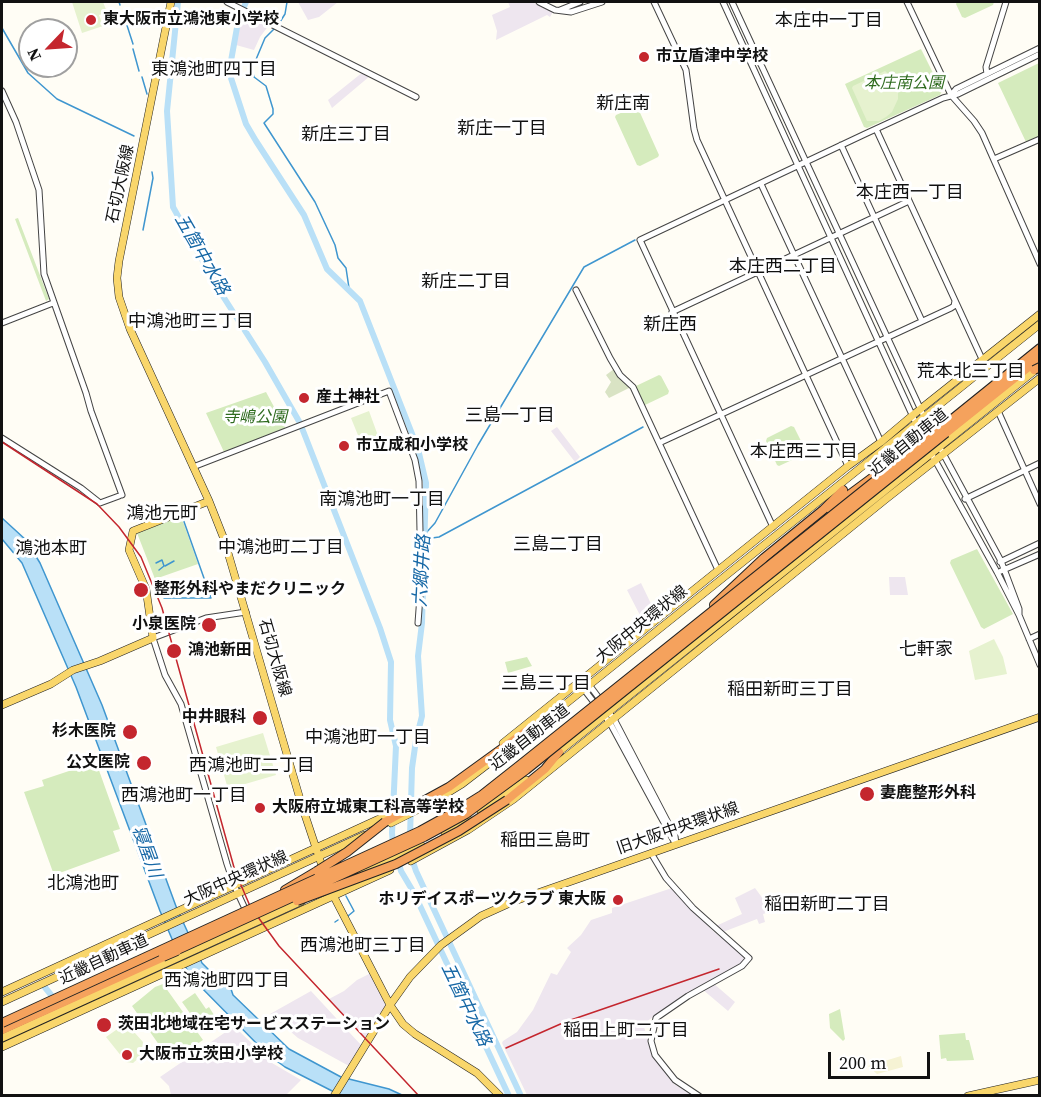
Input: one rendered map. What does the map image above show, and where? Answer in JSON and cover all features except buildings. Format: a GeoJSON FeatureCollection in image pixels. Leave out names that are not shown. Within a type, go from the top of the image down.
{"type":"FeatureCollection","features":[{"type":"Feature","properties":{"kind":"highway"},"geometry":{"type":"LineString","coordinates":[[1005,375],[1040,344]]}},
{"type":"Feature","properties":{"kind":"highway","name":"近畿自動車道"},"geometry":{"type":"LineString","coordinates":[[2,1022],[420,831],[482,795],[1040,348]]}},
{"type":"Feature","properties":{"kind":"highway","name":"近畿自動車道"},"geometry":{"type":"LineString","coordinates":[[2,1030],[424,837],[472,809],[526,770],[1040,358]]}},
{"type":"Feature","properties":{"kind":"highway"},"geometry":{"type":"LineString","coordinates":[[946,433],[1038,372]]}},
{"type":"Feature","properties":{"kind":"highway"},"geometry":{"type":"LineString","coordinates":[[746,585],[748,575],[854,490],[915,449]]}},
{"type":"Feature","properties":{"kind":"highway"},"geometry":{"type":"LineString","coordinates":[[676,640],[764,558],[811,520],[843,490]]}},
{"type":"Feature","properties":{"kind":"highway"},"geometry":{"type":"LineString","coordinates":[[256,906],[340,857],[385,822],[441,792],[478,768],[529,729],[547,719]]}},
{"type":"Feature","properties":{"kind":"highway"},"geometry":{"type":"LineString","coordinates":[[163,957],[323,891],[393,866],[459,831],[507,800],[545,770],[559,752]]}},
{"type":"Feature","properties":{"kind":"main road","name":"石切大阪線"},"geometry":{"type":"LineString","coordinates":[[171,2],[122,248],[118,287],[126,320],[208,501],[226,547],[315,848],[329,888],[390,1005],[403,1024],[477,1073],[500,1095]]}},
{"type":"Feature","properties":{"kind":"main road"},"geometry":{"type":"LineString","coordinates":[[2,993],[144,927],[162,923],[180,910],[393,813],[476,764],[1040,314]]}},
{"type":"Feature","properties":{"kind":"main road","name":"大阪中央環状線"},"geometry":{"type":"LineString","coordinates":[[2,1002],[162,923],[183,918],[238,894],[411,813],[470,779],[1040,324]]}},
{"type":"Feature","properties":{"kind":"main road"},"geometry":{"type":"LineString","coordinates":[[11,1042],[201,956],[329,888],[402,862],[410,852],[480,813],[520,784],[990,406],[1038,372]]}},
{"type":"Feature","properties":{"kind":"main road"},"geometry":{"type":"LineString","coordinates":[[990,406],[1038,372]]}},
{"type":"Feature","properties":{"kind":"main road"},"geometry":{"type":"LineString","coordinates":[[2,1038],[197,948],[333,896],[458,837],[502,808],[612,721],[998,411],[1038,372]]}},
{"type":"Feature","properties":{"kind":"main road"},"geometry":{"type":"LineString","coordinates":[[950,385],[978,374]]}},
{"type":"Feature","properties":{"kind":"main road"},"geometry":{"type":"LineString","coordinates":[[2,705],[51,684],[69,672],[153,638],[146,589],[129,550],[133,531],[208,501]]}},
{"type":"Feature","properties":{"kind":"main road"},"geometry":{"type":"LineString","coordinates":[[829,546],[863,508]]}},
{"type":"Feature","properties":{"kind":"main road"},"geometry":{"type":"LineString","coordinates":[[703,582],[732,566],[758,545],[768,541]]}},
{"type":"Feature","properties":{"kind":"main road"},"geometry":{"type":"LineString","coordinates":[[620,660],[676,604]]}},
{"type":"Feature","properties":{"kind":"main road"},"geometry":{"type":"LineString","coordinates":[[698,640],[735,621]]}},
{"type":"Feature","properties":{"kind":"main road","name":"旧大阪中央環状線"},"geometry":{"type":"LineString","coordinates":[[334,1095],[410,977],[443,943],[481,916],[512,902],[1040,717]]}},
{"type":"Feature","properties":{"kind":"main road"},"geometry":{"type":"LineString","coordinates":[[82,964],[144,927]]}},
{"type":"Feature","properties":{"kind":"main road"},"geometry":{"type":"LineString","coordinates":[[2,993],[39,983]]}},
{"type":"Feature","properties":{"kind":"main road"},"geometry":{"type":"LineString","coordinates":[[2,1047],[83,1000],[114,989],[140,984]]}},
{"type":"Feature","properties":{"kind":"main road"},"geometry":{"type":"LineString","coordinates":[[968,1095],[1040,1080]]}},
{"type":"Feature","properties":{"kind":"street"},"geometry":{"type":"LineString","coordinates":[[227,2],[416,97]]}},
{"type":"Feature","properties":{"kind":"street"},"geometry":{"type":"LineString","coordinates":[[539,2],[571,12],[602,2]]}},
{"type":"Feature","properties":{"kind":"street"},"geometry":{"type":"LineString","coordinates":[[559,10],[580,2]]}},
{"type":"Feature","properties":{"kind":"street"},"geometry":{"type":"LineString","coordinates":[[654,2],[686,69],[694,129],[848,466]]}},
{"type":"Feature","properties":{"kind":"street"},"geometry":{"type":"LineString","coordinates":[[723,2],[916,423],[935,462],[993,565],[1000,571],[1040,665]]}},
{"type":"Feature","properties":{"kind":"street"},"geometry":{"type":"LineString","coordinates":[[732,2],[924,417],[1001,561],[1000,571]]}},
{"type":"Feature","properties":{"kind":"street"},"geometry":{"type":"LineString","coordinates":[[907,2],[951,95],[974,121],[994,159],[1040,264]]}},
{"type":"Feature","properties":{"kind":"street"},"geometry":{"type":"LineString","coordinates":[[987,74],[986,66],[1006,2]]}},
{"type":"Feature","properties":{"kind":"street"},"geometry":{"type":"LineString","coordinates":[[951,95],[956,89],[1040,48]]}},
{"type":"Feature","properties":{"kind":"street"},"geometry":{"type":"LineString","coordinates":[[773,527],[640,240],[1040,54]]}},
{"type":"Feature","properties":{"kind":"street"},"geometry":{"type":"LineString","coordinates":[[2,91],[18,126],[39,190],[43,268],[53,303],[120,496],[100,503],[81,488],[2,438]]}},
{"type":"Feature","properties":{"kind":"street"},"geometry":{"type":"LineString","coordinates":[[876,129],[982,359]]}},
{"type":"Feature","properties":{"kind":"street"},"geometry":{"type":"LineString","coordinates":[[994,159],[1040,139]]}},
{"type":"Feature","properties":{"kind":"street"},"geometry":{"type":"LineString","coordinates":[[841,145],[922,321]]}},
{"type":"Feature","properties":{"kind":"street"},"geometry":{"type":"LineString","coordinates":[[761,184],[882,442]]}},
{"type":"Feature","properties":{"kind":"street"},"geometry":{"type":"LineString","coordinates":[[672,312],[909,201]]}},
{"type":"Feature","properties":{"kind":"street"},"geometry":{"type":"LineString","coordinates":[[576,290],[620,375],[631,383],[718,570]]}},
{"type":"Feature","properties":{"kind":"street"},"geometry":{"type":"LineString","coordinates":[[659,443],[954,306],[955,301]]}},
{"type":"Feature","properties":{"kind":"street"},"geometry":{"type":"LineString","coordinates":[[2,323],[53,303]]}},
{"type":"Feature","properties":{"kind":"street"},"geometry":{"type":"LineString","coordinates":[[193,467],[389,391],[415,460],[419,481],[421,582],[418,623]]}},
{"type":"Feature","properties":{"kind":"street"},"geometry":{"type":"LineString","coordinates":[[998,411],[1040,504]]}},
{"type":"Feature","properties":{"kind":"street"},"geometry":{"type":"LineString","coordinates":[[958,503],[1040,463]]}},
{"type":"Feature","properties":{"kind":"street"},"geometry":{"type":"LineString","coordinates":[[993,565],[1040,543]]}},
{"type":"Feature","properties":{"kind":"street"},"geometry":{"type":"LineString","coordinates":[[1000,571],[1040,554]]}},
{"type":"Feature","properties":{"kind":"street"},"geometry":{"type":"LineString","coordinates":[[246,612],[206,618],[153,638],[165,675],[181,704],[234,885],[256,927]]}},
{"type":"Feature","properties":{"kind":"street"},"geometry":{"type":"LineString","coordinates":[[1029,639],[1040,634]]}},
{"type":"Feature","properties":{"kind":"street"},"geometry":{"type":"LineString","coordinates":[[581,680],[612,721],[675,837],[676,844]]}},
{"type":"Feature","properties":{"kind":"street"},"geometry":{"type":"LineString","coordinates":[[651,853],[666,878],[693,908],[749,958],[742,966],[698,989],[656,1018],[651,1041],[655,1055],[675,1080],[699,1095]]}},
{"type":"Feature","properties":{"kind":"shaded area"},"geometry":{"type":"Polygon","coordinates":[[[298,2],[338,2],[319,17],[308,20],[298,2]]]}},
{"type":"Feature","properties":{"kind":"shaded area"},"geometry":{"type":"Polygon","coordinates":[[[508,2],[532,2],[553,12],[550,17],[547,15],[496,40],[497,31],[492,15],[510,7],[508,2]]]}},
{"type":"Feature","properties":{"kind":"shaded area"},"geometry":{"type":"Polygon","coordinates":[[[244,12],[269,25],[254,50],[236,45],[244,12]]]}},
{"type":"Feature","properties":{"kind":"shaded area"},"geometry":{"type":"Polygon","coordinates":[[[363,72],[370,76],[332,108],[328,100],[363,72]]]}},
{"type":"Feature","properties":{"kind":"shaded area"},"geometry":{"type":"Polygon","coordinates":[[[557,427],[580,457],[575,462],[551,431],[557,427]]]}},
{"type":"Feature","properties":{"kind":"shaded area"},"geometry":{"type":"Polygon","coordinates":[[[889,577],[905,577],[908,595],[890,595],[889,577]]]}},
{"type":"Feature","properties":{"kind":"shaded area"},"geometry":{"type":"Polygon","coordinates":[[[641,583],[656,614],[644,623],[627,590],[641,583]]]}},
{"type":"Feature","properties":{"kind":"shaded area"},"geometry":{"type":"Polygon","coordinates":[[[672,888],[713,931],[744,956],[743,962],[691,991],[643,1024],[653,1055],[674,1084],[692,1095],[527,1095],[502,1043],[517,1032],[533,1010],[551,973],[557,975],[571,952],[567,948],[581,935],[591,920],[612,913],[612,908],[672,888]]]}},
{"type":"Feature","properties":{"kind":"shaded area"},"geometry":{"type":"Polygon","coordinates":[[[755,888],[772,911],[763,914],[765,922],[759,924],[757,919],[723,932],[716,926],[742,914],[735,898],[755,888]]]}},
{"type":"Feature","properties":{"kind":"shaded area"},"geometry":{"type":"Polygon","coordinates":[[[371,973],[386,1006],[366,1038],[329,999],[371,973]]]}},
{"type":"Feature","properties":{"kind":"shaded area"},"geometry":{"type":"Polygon","coordinates":[[[713,983],[735,1002],[728,1011],[702,989],[713,983]]]}},
{"type":"Feature","properties":{"kind":"shaded area"},"geometry":{"type":"Polygon","coordinates":[[[311,991],[361,1045],[349,1066],[298,1038],[270,1014],[311,991]]]}},
{"type":"Feature","properties":{"kind":"shaded area"},"geometry":{"type":"Polygon","coordinates":[[[233,1027],[272,1063],[301,1080],[286,1095],[171,1095],[169,1086],[160,1077],[233,1027]]]}},
{"type":"Feature","properties":{"kind":"shaded area"},"geometry":{"type":"Polygon","coordinates":[[[901,1056],[903,1067],[877,1074],[868,1066],[901,1056]]]}},
{"type":"Feature","properties":{"kind":"green space"},"geometry":{"type":"Polygon","coordinates":[[[72,2],[103,2],[107,12],[99,15],[103,26],[82,33],[72,2]]]}},
{"type":"Feature","properties":{"kind":"green space"},"geometry":{"type":"Polygon","coordinates":[[[957,2],[994,2],[993,5],[965,18],[962,17],[957,2]]]}},
{"type":"Feature","properties":{"kind":"green space","name":"本庄南公園"},"geometry":{"type":"Polygon","coordinates":[[[921,49],[942,91],[940,95],[867,128],[864,127],[845,84],[921,49]]]}},
{"type":"Feature","properties":{"kind":"green space"},"geometry":{"type":"Polygon","coordinates":[[[1039,63],[1039,136],[1026,142],[998,83],[1039,63]]]}},
{"type":"Feature","properties":{"kind":"green space"},"geometry":{"type":"Polygon","coordinates":[[[885,71],[895,80],[898,99],[892,112],[886,117],[879,121],[867,121],[852,88],[885,71]]]}},
{"type":"Feature","properties":{"kind":"green space"},"geometry":{"type":"Polygon","coordinates":[[[637,106],[659,155],[640,166],[637,165],[615,117],[637,106]]]}},
{"type":"Feature","properties":{"kind":"green space"},"geometry":{"type":"Polygon","coordinates":[[[18,218],[49,299],[46,301],[15,219],[18,218]]]}},
{"type":"Feature","properties":{"kind":"green space"},"geometry":{"type":"Polygon","coordinates":[[[614,369],[631,387],[609,398],[605,392],[611,382],[606,375],[614,369]]]}},
{"type":"Feature","properties":{"kind":"green space"},"geometry":{"type":"Polygon","coordinates":[[[659,375],[669,391],[668,394],[643,404],[636,386],[659,375]]]}},
{"type":"Feature","properties":{"kind":"green space","name":"寺嶋公園"},"geometry":{"type":"Polygon","coordinates":[[[266,392],[286,429],[224,452],[206,413],[266,392]]]}},
{"type":"Feature","properties":{"kind":"green space"},"geometry":{"type":"Polygon","coordinates":[[[369,411],[381,444],[364,450],[351,418],[369,411]]]}},
{"type":"Feature","properties":{"kind":"green space"},"geometry":{"type":"Polygon","coordinates":[[[791,426],[794,427],[806,451],[805,454],[779,466],[766,441],[767,438],[791,426]]]}},
{"type":"Feature","properties":{"kind":"green space"},"geometry":{"type":"Polygon","coordinates":[[[181,516],[198,564],[155,579],[137,533],[181,516]]]}},
{"type":"Feature","properties":{"kind":"green space"},"geometry":{"type":"Polygon","coordinates":[[[977,549],[1013,614],[984,629],[950,563],[951,560],[977,549]]]}},
{"type":"Feature","properties":{"kind":"green space"},"geometry":{"type":"Polygon","coordinates":[[[994,639],[1003,657],[1007,674],[975,680],[969,651],[994,639]]]}},
{"type":"Feature","properties":{"kind":"green space"},"geometry":{"type":"Polygon","coordinates":[[[527,657],[532,666],[508,673],[505,662],[527,657]]]}},
{"type":"Feature","properties":{"kind":"green space"},"geometry":{"type":"Polygon","coordinates":[[[263,733],[276,775],[228,789],[216,747],[263,733]]]}},
{"type":"Feature","properties":{"kind":"green space"},"geometry":{"type":"Polygon","coordinates":[[[96,762],[120,829],[113,831],[120,851],[54,875],[24,792],[44,786],[42,780],[96,762]]]}},
{"type":"Feature","properties":{"kind":"green space"},"geometry":{"type":"Polygon","coordinates":[[[163,984],[203,1040],[171,1062],[132,1006],[155,987],[163,984]]]}},
{"type":"Feature","properties":{"kind":"green space"},"geometry":{"type":"Polygon","coordinates":[[[195,993],[206,1009],[209,1007],[214,1015],[199,1026],[182,1002],[195,993]]]}},
{"type":"Feature","properties":{"kind":"green space"},"geometry":{"type":"Polygon","coordinates":[[[840,1009],[845,1039],[843,1041],[830,1028],[829,1014],[840,1009]]]}},
{"type":"Feature","properties":{"kind":"green space"},"geometry":{"type":"Polygon","coordinates":[[[126,1023],[143,1042],[141,1056],[133,1063],[126,1062],[106,1037],[126,1023]]]}},
{"type":"Feature","properties":{"kind":"green space"},"geometry":{"type":"Polygon","coordinates":[[[965,1033],[974,1060],[947,1061],[946,1058],[941,1059],[939,1035],[965,1033]]]}},
{"type":"Feature","properties":{"kind":"water","name":"寝屋川"},"geometry":{"type":"Polygon","coordinates":[[[2,518],[26,540],[40,563],[102,705],[177,909],[202,963],[231,989],[233,995],[289,1049],[341,1077],[389,1089],[402,1095],[340,1095],[285,1067],[267,1054],[191,977],[181,960],[160,911],[76,687],[22,563],[2,539],[2,518]]]}},
{"type":"Feature","properties":{"kind":"waterway","name":"五箇中水路"},"geometry":{"type":"LineString","coordinates":[[178,2],[167,111],[173,207],[219,290],[265,362],[300,423],[380,628],[391,662],[390,720],[396,746],[393,845]]}},
{"type":"Feature","properties":{"kind":"waterway","name":"六郷井路"},"geometry":{"type":"LineString","coordinates":[[246,2],[238,22],[229,72],[246,124],[304,215],[327,269],[360,301],[418,449],[426,483],[422,623],[418,656],[422,716],[412,768],[410,837]]}},
{"type":"Feature","properties":{"kind":"waterway"},"geometry":{"type":"LineString","coordinates":[[278,25],[285,14],[287,2]]}},
{"type":"Feature","properties":{"kind":"waterway"},"geometry":{"type":"LineString","coordinates":[[123,13],[133,44]]}},
{"type":"Feature","properties":{"kind":"waterway"},"geometry":{"type":"LineString","coordinates":[[2,28],[28,73],[57,99],[134,136]]}},
{"type":"Feature","properties":{"kind":"waterway"},"geometry":{"type":"LineString","coordinates":[[274,29],[265,38],[252,69],[254,77],[266,86],[273,109],[273,114],[264,123],[315,202],[335,245],[338,258],[346,268],[349,288]]}},
{"type":"Feature","properties":{"kind":"waterway"},"geometry":{"type":"LineString","coordinates":[[133,49],[139,71]]}},
{"type":"Feature","properties":{"kind":"waterway"},"geometry":{"type":"LineString","coordinates":[[142,77],[147,94]]}},
{"type":"Feature","properties":{"kind":"waterway"},"geometry":{"type":"LineString","coordinates":[[143,230],[153,178],[152,172]]}},
{"type":"Feature","properties":{"kind":"waterway"},"geometry":{"type":"LineString","coordinates":[[425,534],[435,523],[478,445],[584,267],[635,240]]}},
{"type":"Feature","properties":{"kind":"waterway"},"geometry":{"type":"LineString","coordinates":[[425,539],[439,537],[643,427]]}},
{"type":"Feature","properties":{"kind":"waterway"},"geometry":{"type":"LineString","coordinates":[[164,598],[211,598],[182,516]]}},
{"type":"Feature","properties":{"kind":"waterway"},"geometry":{"type":"LineString","coordinates":[[156,563],[162,560],[164,566],[159,570]]}},
{"type":"Feature","properties":{"kind":"waterway"},"geometry":{"type":"LineString","coordinates":[[165,566],[174,561]]}},
{"type":"Feature","properties":{"kind":"waterway","name":"六郷井路"},"geometry":{"type":"LineString","coordinates":[[411,856],[521,1096]]}},
{"type":"Feature","properties":{"kind":"waterway","name":"五箇中水路"},"geometry":{"type":"LineString","coordinates":[[398,860],[401,871],[414,893],[509,1096]]}},
{"type":"Feature","properties":{"kind":"waterway"},"geometry":{"type":"LineString","coordinates":[[346,896],[354,911],[348,916]]}},
{"type":"Feature","properties":{"kind":"waterway"},"geometry":{"type":"LineString","coordinates":[[43,985],[56,1001]]}},
{"type":"Feature","properties":{"kind":"railway"},"geometry":{"type":"LineString","coordinates":[[2,442],[97,504],[119,527],[141,557],[162,608],[235,871],[250,906],[279,946],[419,1096]]}},
{"type":"Feature","properties":{"kind":"railway"},"geometry":{"type":"LineString","coordinates":[[506,1048],[565,1022],[719,969]]}},
{"type":"Feature","properties":{"kind":"place","name":"東大阪市立鴻池東小学校"},"geometry":{"type":"Point","coordinates":[91,20]}},
{"type":"Feature","properties":{"kind":"place","name":"市立盾津中学校"},"geometry":{"type":"Point","coordinates":[644,57]}},
{"type":"Feature","properties":{"kind":"place","name":"産土神社"},"geometry":{"type":"Point","coordinates":[304,398]}},
{"type":"Feature","properties":{"kind":"place","name":"市立成和小学校"},"geometry":{"type":"Point","coordinates":[344,446]}},
{"type":"Feature","properties":{"kind":"place","name":"整形外科やまだクリニック"},"geometry":{"type":"Point","coordinates":[141,590]}},
{"type":"Feature","properties":{"kind":"place","name":"小泉医院"},"geometry":{"type":"Point","coordinates":[209,625]}},
{"type":"Feature","properties":{"kind":"place","name":"鴻池新田"},"geometry":{"type":"Point","coordinates":[174,651]}},
{"type":"Feature","properties":{"kind":"place","name":"中井眼科"},"geometry":{"type":"Point","coordinates":[260,718]}},
{"type":"Feature","properties":{"kind":"place","name":"杉木医院"},"geometry":{"type":"Point","coordinates":[130,732]}},
{"type":"Feature","properties":{"kind":"place","name":"公文医院"},"geometry":{"type":"Point","coordinates":[144,763]}},
{"type":"Feature","properties":{"kind":"place","name":"妻鹿整形外科"},"geometry":{"type":"Point","coordinates":[867,794]}},
{"type":"Feature","properties":{"kind":"place","name":"大阪府立城東工科高等学校"},"geometry":{"type":"Point","coordinates":[260,808]}},
{"type":"Feature","properties":{"kind":"place","name":"ホリデイスポーツクラブ 東大阪"},"geometry":{"type":"Point","coordinates":[618,900]}},
{"type":"Feature","properties":{"kind":"place","name":"茨田北地域在宅サービスステーション"},"geometry":{"type":"Point","coordinates":[104,1025]}},
{"type":"Feature","properties":{"kind":"place","name":"大阪市立茨田小学校"},"geometry":{"type":"Point","coordinates":[127,1055]}},
{"type":"Feature","properties":{"kind":"district","name":"本庄中一丁目"},"geometry":{"type":"Point","coordinates":[829,21]}},
{"type":"Feature","properties":{"kind":"district","name":"東鴻池町四丁目"},"geometry":{"type":"Point","coordinates":[214,70]}},
{"type":"Feature","properties":{"kind":"district","name":"新庄南"},"geometry":{"type":"Point","coordinates":[623,104]}},
{"type":"Feature","properties":{"kind":"district","name":"新庄一丁目"},"geometry":{"type":"Point","coordinates":[502,129]}},
{"type":"Feature","properties":{"kind":"district","name":"新庄三丁目"},"geometry":{"type":"Point","coordinates":[346,135]}},
{"type":"Feature","properties":{"kind":"district","name":"本庄西一丁目"},"geometry":{"type":"Point","coordinates":[910,193]}},
{"type":"Feature","properties":{"kind":"district","name":"本庄西二丁目"},"geometry":{"type":"Point","coordinates":[783,267]}},
{"type":"Feature","properties":{"kind":"district","name":"新庄二丁目"},"geometry":{"type":"Point","coordinates":[466,282]}},
{"type":"Feature","properties":{"kind":"district","name":"中鴻池町三丁目"},"geometry":{"type":"Point","coordinates":[191,322]}},
{"type":"Feature","properties":{"kind":"district","name":"新庄西"},"geometry":{"type":"Point","coordinates":[670,325]}},
{"type":"Feature","properties":{"kind":"district","name":"荒本北三丁目"},"geometry":{"type":"Point","coordinates":[971,372]}},
{"type":"Feature","properties":{"kind":"district","name":"三島一丁目"},"geometry":{"type":"Point","coordinates":[510,416]}},
{"type":"Feature","properties":{"kind":"district","name":"本庄西三丁目"},"geometry":{"type":"Point","coordinates":[804,452]}},
{"type":"Feature","properties":{"kind":"district","name":"南鴻池町一丁目"},"geometry":{"type":"Point","coordinates":[382,500]}},
{"type":"Feature","properties":{"kind":"district","name":"鴻池元町"},"geometry":{"type":"Point","coordinates":[162,514]}},
{"type":"Feature","properties":{"kind":"district","name":"三島二丁目"},"geometry":{"type":"Point","coordinates":[558,545]}},
{"type":"Feature","properties":{"kind":"district","name":"中鴻池町二丁目"},"geometry":{"type":"Point","coordinates":[281,548]}},
{"type":"Feature","properties":{"kind":"district","name":"鴻池本町"},"geometry":{"type":"Point","coordinates":[51,549]}},
{"type":"Feature","properties":{"kind":"district","name":"七軒家"},"geometry":{"type":"Point","coordinates":[926,650]}},
{"type":"Feature","properties":{"kind":"district","name":"三島三丁目"},"geometry":{"type":"Point","coordinates":[546,684]}},
{"type":"Feature","properties":{"kind":"district","name":"稲田新町三丁目"},"geometry":{"type":"Point","coordinates":[790,690]}},
{"type":"Feature","properties":{"kind":"district","name":"中鴻池町一丁目"},"geometry":{"type":"Point","coordinates":[368,738]}},
{"type":"Feature","properties":{"kind":"district","name":"西鴻池町二丁目"},"geometry":{"type":"Point","coordinates":[252,766]}},
{"type":"Feature","properties":{"kind":"district","name":"西鴻池町一丁目"},"geometry":{"type":"Point","coordinates":[184,796]}},
{"type":"Feature","properties":{"kind":"district","name":"稲田三島町"},"geometry":{"type":"Point","coordinates":[545,841]}},
{"type":"Feature","properties":{"kind":"district","name":"北鴻池町"},"geometry":{"type":"Point","coordinates":[83,884]}},
{"type":"Feature","properties":{"kind":"district","name":"稲田新町二丁目"},"geometry":{"type":"Point","coordinates":[827,905]}},
{"type":"Feature","properties":{"kind":"district","name":"西鴻池町三丁目"},"geometry":{"type":"Point","coordinates":[363,946]}},
{"type":"Feature","properties":{"kind":"district","name":"西鴻池町四丁目"},"geometry":{"type":"Point","coordinates":[227,981]}},
{"type":"Feature","properties":{"kind":"district","name":"稲田上町二丁目"},"geometry":{"type":"Point","coordinates":[626,1031]}}]}
